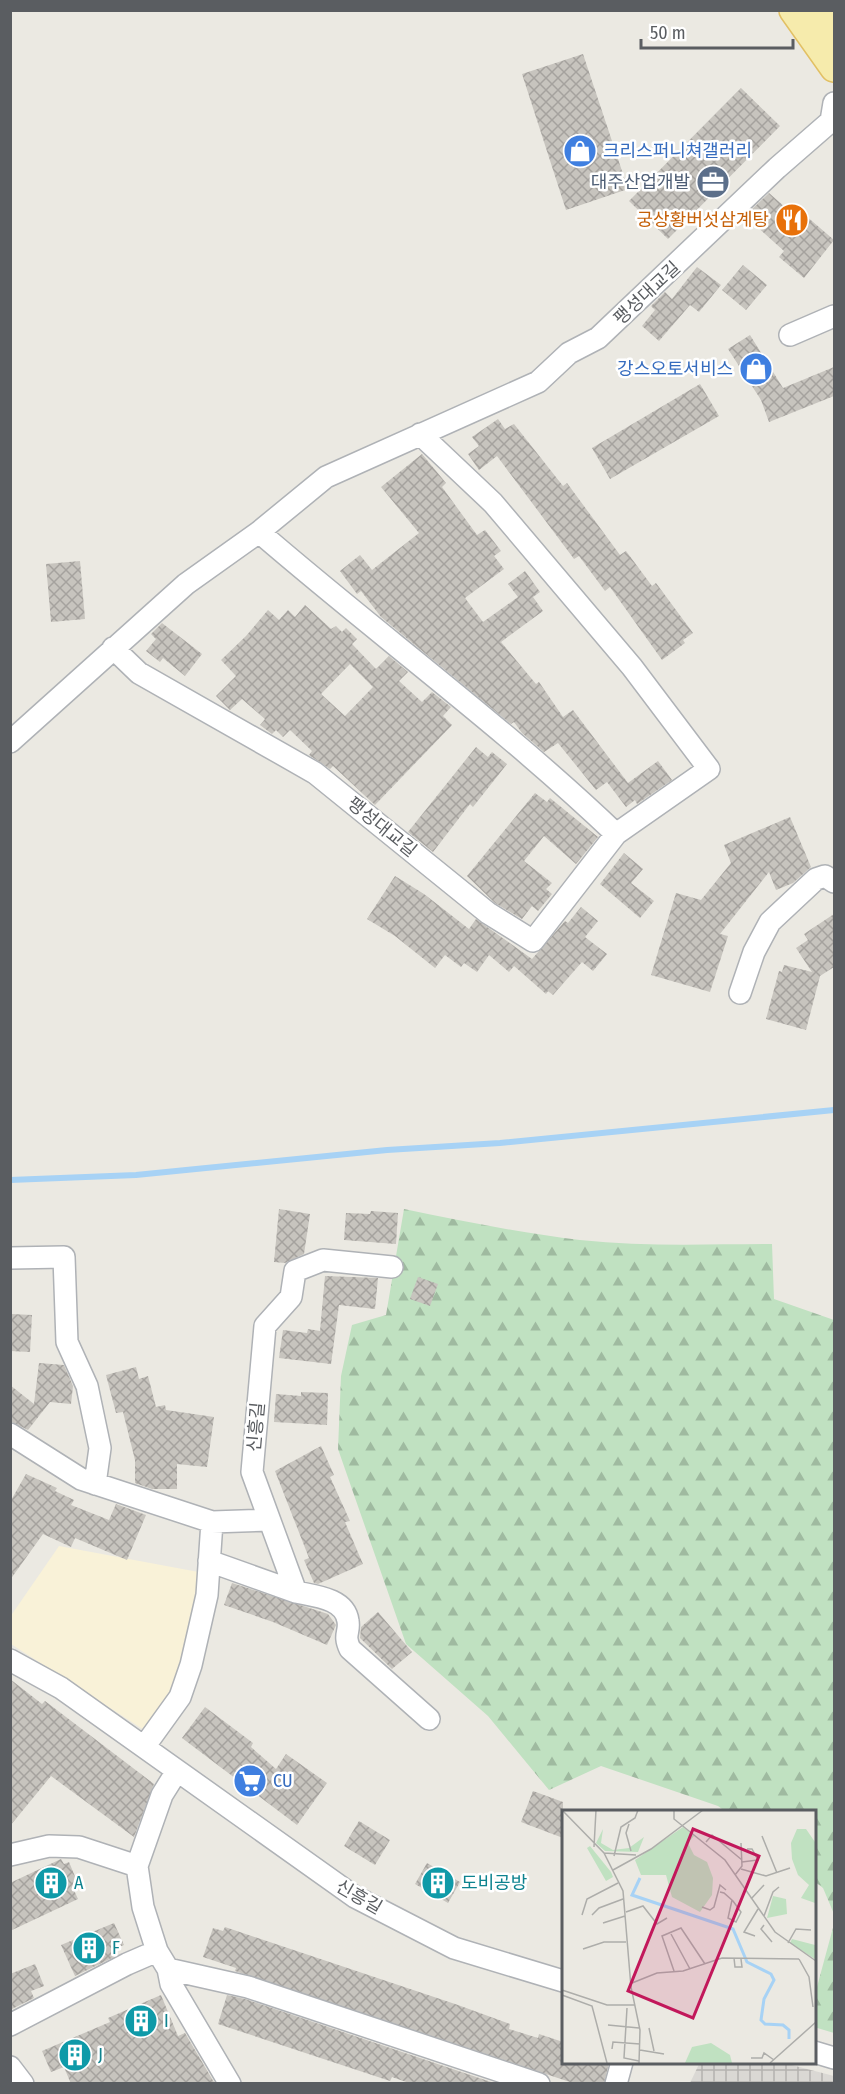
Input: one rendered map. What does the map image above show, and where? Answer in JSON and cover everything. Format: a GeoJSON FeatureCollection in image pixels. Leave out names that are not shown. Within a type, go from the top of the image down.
{"type":"FeatureCollection","features":[{"type":"Feature","properties":{"kind":"main road"},"geometry":{"type":"LineString","coordinates":[[793,10],[834,68]]}},
{"type":"Feature","properties":{"kind":"main road"},"geometry":{"type":"LineString","coordinates":[[818,10],[834,35]]}},
{"type":"Feature","properties":{"kind":"street","name":"팽성대교길"},"geometry":{"type":"LineString","coordinates":[[10,742],[186,584],[259,532],[326,477],[538,382],[569,353],[598,338],[777,168],[831,121],[834,104]]}},
{"type":"Feature","properties":{"kind":"street"},"geometry":{"type":"LineString","coordinates":[[790,334],[834,316]]}},
{"type":"Feature","properties":{"kind":"street","name":"팽성대교길"},"geometry":{"type":"LineString","coordinates":[[113,648],[139,673],[315,773],[488,913],[533,941],[616,834],[709,769],[632,667],[493,503],[420,434]]}},
{"type":"Feature","properties":{"kind":"street"},"geometry":{"type":"LineString","coordinates":[[259,532],[344,605],[555,776],[616,834]]}},
{"type":"Feature","properties":{"kind":"street"},"geometry":{"type":"LineString","coordinates":[[740,993],[754,952],[770,922],[816,879],[825,876],[834,882]]}},
{"type":"Feature","properties":{"kind":"street"},"geometry":{"type":"LineString","coordinates":[[10,1258],[64,1257],[68,1342],[87,1386],[100,1448],[95,1484]]}},
{"type":"Feature","properties":{"kind":"street","name":"신흥길"},"geometry":{"type":"LineString","coordinates":[[296,1592],[252,1472],[264,1326],[291,1298],[295,1270],[323,1260],[392,1267]]}},
{"type":"Feature","properties":{"kind":"street"},"geometry":{"type":"LineString","coordinates":[[10,1434],[81,1479],[95,1484],[212,1522],[269,1520]]}},
{"type":"Feature","properties":{"kind":"street"},"geometry":{"type":"LineString","coordinates":[[144,1747],[180,1697],[191,1665],[207,1595],[212,1522]]}},
{"type":"Feature","properties":{"kind":"street"},"geometry":{"type":"LineString","coordinates":[[209,1561],[296,1592],[329,1599],[342,1608],[348,1620],[345,1638],[350,1649],[429,1719]]}},
{"type":"Feature","properties":{"kind":"street","name":"신흥길"},"geometry":{"type":"LineString","coordinates":[[10,1660],[61,1688],[355,1897],[454,1948],[562,1981]]}},
{"type":"Feature","properties":{"kind":"street"},"geometry":{"type":"LineString","coordinates":[[177,1771],[162,1795],[137,1866],[143,1907],[157,1951],[168,1969],[171,1984],[230,2084]]}},
{"type":"Feature","properties":{"kind":"street"},"geometry":{"type":"LineString","coordinates":[[10,1855],[49,1846],[79,1847],[137,1866]]}},
{"type":"Feature","properties":{"kind":"street"},"geometry":{"type":"LineString","coordinates":[[10,2025],[127,1964],[157,1951]]}},
{"type":"Feature","properties":{"kind":"street"},"geometry":{"type":"LineString","coordinates":[[168,1969],[248,1987],[539,2084]]}},
{"type":"Feature","properties":{"kind":"street"},"geometry":{"type":"LineString","coordinates":[[815,2053],[834,2058]]}},
{"type":"Feature","properties":{"kind":"street"},"geometry":{"type":"LineString","coordinates":[[616,2084],[621,2064]]}},
{"type":"Feature","properties":{"kind":"street"},"geometry":{"type":"LineString","coordinates":[[10,2067],[23,2084]]}},
{"type":"Feature","properties":{"kind":"shaded area"},"geometry":{"type":"Polygon","coordinates":[[[59,1546],[220,1576],[205,1658],[198,1676],[158,1739],[11,1644],[10,1617],[59,1546]]]}},
{"type":"Feature","properties":{"kind":"shaded area"},"geometry":{"type":"Polygon","coordinates":[[[699,2064],[788,2064],[834,2076],[834,2083],[690,2083],[699,2064]]]}},
{"type":"Feature","properties":{"kind":"green space"},"geometry":{"type":"Polygon","coordinates":[[[404,1209],[580,1240],[652,1244],[772,1244],[774,1299],[834,1320],[834,1914],[823,1888],[815,1882],[815,1810],[723,1810],[718,1806],[601,1766],[549,1790],[488,1716],[406,1644],[338,1449],[341,1376],[352,1325],[386,1315],[404,1209]]]}},
{"type":"Feature","properties":{"kind":"green space"},"geometry":{"type":"Polygon","coordinates":[[[834,1924],[834,2033],[815,2027],[815,1994],[834,1924]]]}},
{"type":"Feature","properties":{"kind":"building"},"geometry":{"type":"Polygon","coordinates":[[[583,54],[628,189],[566,210],[522,74],[583,54]]]}},
{"type":"Feature","properties":{"kind":"building"},"geometry":{"type":"Polygon","coordinates":[[[741,88],[780,126],[668,239],[629,201],[741,88]]]}},
{"type":"Feature","properties":{"kind":"building"},"geometry":{"type":"Polygon","coordinates":[[[769,193],[786,208],[791,203],[834,240],[804,278],[779,257],[784,251],[745,216],[769,193]]]}},
{"type":"Feature","properties":{"kind":"building"},"geometry":{"type":"Polygon","coordinates":[[[743,265],[767,285],[746,310],[722,290],[743,265]]]}},
{"type":"Feature","properties":{"kind":"building"},"geometry":{"type":"Polygon","coordinates":[[[697,267],[721,285],[699,312],[690,305],[659,341],[642,326],[655,310],[651,306],[665,292],[672,299],[697,267]]]}},
{"type":"Feature","properties":{"kind":"building"},"geometry":{"type":"Polygon","coordinates":[[[750,335],[783,388],[834,367],[834,396],[769,422],[761,400],[728,349],[750,335]]]}},
{"type":"Feature","properties":{"kind":"building"},"geometry":{"type":"Polygon","coordinates":[[[700,384],[719,416],[610,479],[592,448],[700,384]]]}},
{"type":"Feature","properties":{"kind":"building"},"geometry":{"type":"Polygon","coordinates":[[[498,419],[505,429],[514,424],[563,486],[567,483],[620,555],[626,551],[652,586],[656,583],[693,633],[683,640],[685,643],[662,660],[610,587],[605,591],[579,556],[574,559],[497,456],[479,470],[468,454],[479,446],[472,437],[498,419]]]}},
{"type":"Feature","properties":{"kind":"building"},"geometry":{"type":"Polygon","coordinates":[[[422,454],[446,483],[442,487],[477,535],[485,530],[501,551],[494,556],[504,569],[465,598],[483,622],[518,597],[508,584],[525,571],[540,592],[533,597],[543,611],[501,642],[536,684],[539,682],[563,717],[573,710],[628,783],[658,761],[672,780],[637,804],[635,800],[626,807],[607,782],[596,790],[558,743],[544,752],[522,733],[514,722],[511,724],[381,617],[361,591],[357,594],[340,571],[360,555],[372,570],[419,533],[381,487],[422,454]]]}},
{"type":"Feature","properties":{"kind":"building"},"geometry":{"type":"Polygon","coordinates":[[[80,561],[85,619],[51,622],[46,564],[80,561]]]}},
{"type":"Feature","properties":{"kind":"building"},"geometry":{"type":"Polygon","coordinates":[[[305,605],[331,629],[336,626],[342,632],[346,628],[357,639],[352,644],[376,669],[389,656],[408,672],[399,681],[422,702],[432,692],[451,707],[443,716],[452,725],[375,805],[333,766],[330,769],[309,755],[312,751],[290,730],[283,737],[276,730],[272,734],[260,725],[265,719],[242,699],[230,710],[216,696],[236,676],[221,660],[268,610],[279,620],[288,610],[295,617],[305,605]],[[350,664],[321,694],[345,716],[373,687],[350,664]]]}},
{"type":"Feature","properties":{"kind":"building"},"geometry":{"type":"Polygon","coordinates":[[[162,623],[202,654],[185,676],[163,658],[160,662],[146,651],[156,639],[151,634],[162,623]]]}},
{"type":"Feature","properties":{"kind":"building"},"geometry":{"type":"Polygon","coordinates":[[[476,747],[488,757],[492,752],[507,764],[473,807],[470,804],[433,852],[408,832],[476,747]]]}},
{"type":"Feature","properties":{"kind":"building"},"geometry":{"type":"Polygon","coordinates":[[[535,793],[547,802],[550,798],[598,837],[576,864],[544,836],[524,861],[552,883],[546,889],[552,894],[538,911],[532,906],[522,919],[495,903],[467,876],[535,793]]]}},
{"type":"Feature","properties":{"kind":"building"},"geometry":{"type":"Polygon","coordinates":[[[790,817],[811,867],[793,883],[776,890],[769,872],[720,934],[728,936],[710,992],[651,975],[676,893],[701,900],[731,863],[724,845],[790,817]]]}},
{"type":"Feature","properties":{"kind":"building"},"geometry":{"type":"Polygon","coordinates":[[[624,853],[643,869],[631,883],[654,901],[640,918],[600,884],[624,853]]]}},
{"type":"Feature","properties":{"kind":"building"},"geometry":{"type":"Polygon","coordinates":[[[395,876],[424,894],[469,929],[476,919],[532,959],[565,921],[568,923],[581,907],[598,921],[585,937],[607,954],[593,971],[582,962],[553,995],[548,991],[546,994],[514,966],[509,972],[489,955],[477,972],[464,963],[461,967],[445,955],[435,968],[395,936],[367,919],[395,876]]]}},
{"type":"Feature","properties":{"kind":"building"},"geometry":{"type":"Polygon","coordinates":[[[834,914],[834,967],[820,976],[806,1030],[766,1019],[779,971],[782,972],[784,965],[812,972],[796,948],[808,940],[804,934],[834,914]]]}},
{"type":"Feature","properties":{"kind":"building"},"geometry":{"type":"Polygon","coordinates":[[[279,1209],[310,1214],[304,1254],[285,1263],[274,1262],[279,1209]]]}},
{"type":"Feature","properties":{"kind":"building"},"geometry":{"type":"Polygon","coordinates":[[[371,1211],[398,1213],[396,1244],[344,1240],[346,1213],[370,1214],[371,1211]]]}},
{"type":"Feature","properties":{"kind":"building"},"geometry":{"type":"Polygon","coordinates":[[[325,1276],[378,1278],[375,1309],[339,1305],[331,1364],[279,1358],[283,1330],[307,1333],[308,1329],[320,1331],[325,1276]]]}},
{"type":"Feature","properties":{"kind":"building"},"geometry":{"type":"Polygon","coordinates":[[[418,1277],[438,1284],[430,1306],[410,1299],[418,1277]]]}},
{"type":"Feature","properties":{"kind":"building"},"geometry":{"type":"Polygon","coordinates":[[[12,1314],[32,1315],[30,1352],[10,1351],[12,1314]]]}},
{"type":"Feature","properties":{"kind":"building"},"geometry":{"type":"Polygon","coordinates":[[[39,1363],[64,1365],[73,1386],[71,1404],[50,1402],[28,1430],[10,1421],[10,1385],[34,1404],[39,1363]]]}},
{"type":"Feature","properties":{"kind":"building"},"geometry":{"type":"Polygon","coordinates":[[[136,1367],[139,1379],[148,1376],[156,1407],[165,1405],[166,1410],[214,1417],[207,1467],[177,1464],[177,1489],[152,1489],[135,1483],[135,1460],[123,1412],[116,1413],[106,1375],[136,1367]]]}},
{"type":"Feature","properties":{"kind":"building"},"geometry":{"type":"Polygon","coordinates":[[[301,1392],[328,1393],[327,1425],[274,1422],[276,1394],[301,1396],[301,1392]]]}},
{"type":"Feature","properties":{"kind":"building"},"geometry":{"type":"Polygon","coordinates":[[[321,1446],[334,1475],[330,1477],[350,1521],[345,1522],[363,1564],[318,1584],[314,1583],[304,1560],[309,1558],[275,1471],[321,1446]]]}},
{"type":"Feature","properties":{"kind":"building"},"geometry":{"type":"Polygon","coordinates":[[[26,1474],[57,1488],[55,1491],[74,1500],[71,1505],[109,1520],[116,1504],[146,1515],[127,1560],[75,1538],[71,1547],[43,1534],[10,1580],[10,1502],[26,1474]]]}},
{"type":"Feature","properties":{"kind":"building"},"geometry":{"type":"Polygon","coordinates":[[[232,1583],[328,1614],[336,1625],[327,1645],[273,1622],[224,1605],[232,1583]]]}},
{"type":"Feature","properties":{"kind":"building"},"geometry":{"type":"Polygon","coordinates":[[[378,1612],[412,1652],[392,1669],[360,1638],[361,1627],[378,1612]]]}},
{"type":"Feature","properties":{"kind":"building"},"geometry":{"type":"Polygon","coordinates":[[[10,1679],[42,1704],[45,1701],[154,1784],[134,1837],[51,1776],[10,1826],[10,1679]]]}},
{"type":"Feature","properties":{"kind":"building"},"geometry":{"type":"Polygon","coordinates":[[[205,1707],[253,1743],[251,1747],[276,1769],[286,1754],[327,1783],[297,1825],[182,1738],[205,1707]]]}},
{"type":"Feature","properties":{"kind":"building"},"geometry":{"type":"Polygon","coordinates":[[[533,1791],[563,1802],[562,1838],[521,1822],[533,1791]]]}},
{"type":"Feature","properties":{"kind":"building"},"geometry":{"type":"Polygon","coordinates":[[[359,1821],[390,1840],[375,1865],[344,1846],[359,1821]]]}},
{"type":"Feature","properties":{"kind":"building","name":"A"},"geometry":{"type":"Polygon","coordinates":[[[61,1859],[64,1864],[69,1862],[79,1886],[73,1888],[78,1899],[10,1931],[10,1883],[61,1859]]]}},
{"type":"Feature","properties":{"kind":"building","name":"도비공방"},"geometry":{"type":"Polygon","coordinates":[[[427,1863],[460,1882],[448,1903],[415,1884],[427,1863]]]}},
{"type":"Feature","properties":{"kind":"building","name":"F"},"geometry":{"type":"Polygon","coordinates":[[[114,1923],[124,1945],[111,1950],[114,1957],[75,1976],[61,1945],[114,1923]]]}},
{"type":"Feature","properties":{"kind":"building"},"geometry":{"type":"Polygon","coordinates":[[[225,1927],[458,2005],[510,2024],[509,2029],[538,2038],[539,2034],[562,2042],[562,2064],[609,2064],[604,2084],[576,2084],[235,1971],[236,1968],[203,1957],[213,1928],[223,1931],[225,1927]]]}},
{"type":"Feature","properties":{"kind":"building"},"geometry":{"type":"Polygon","coordinates":[[[35,1964],[44,1986],[31,1991],[34,1998],[10,2010],[10,1974],[35,1964]]]}},
{"type":"Feature","properties":{"kind":"building"},"geometry":{"type":"Polygon","coordinates":[[[161,1995],[178,2036],[185,2033],[215,2084],[71,2084],[64,2067],[51,2072],[42,2051],[110,2022],[108,2018],[161,1995]]]}},
{"type":"Feature","properties":{"kind":"building"},"geometry":{"type":"Polygon","coordinates":[[[227,1995],[245,1999],[497,2084],[412,2084],[392,2077],[390,2081],[218,2024],[227,1995]]]}},
{"type":"Feature","properties":{"kind":"waterway"},"geometry":{"type":"LineString","coordinates":[[10,1180],[136,1175],[387,1150],[500,1143],[834,1110]]}},
{"type":"Feature","properties":{"kind":"place","name":"크리스퍼니쳐갤러리"},"geometry":{"type":"Point","coordinates":[580,151]}},
{"type":"Feature","properties":{"kind":"place","name":"대주산업개발"},"geometry":{"type":"Point","coordinates":[713,182]}},
{"type":"Feature","properties":{"kind":"place","name":"궁상황버섯삼계탕"},"geometry":{"type":"Point","coordinates":[792,220]}},
{"type":"Feature","properties":{"kind":"place","name":"강스오토서비스"},"geometry":{"type":"Point","coordinates":[756,369]}},
{"type":"Feature","properties":{"kind":"place","name":"CU"},"geometry":{"type":"Point","coordinates":[250,1781]}},
{"type":"Feature","properties":{"kind":"place","name":"A"},"geometry":{"type":"Point","coordinates":[51,1883]}},
{"type":"Feature","properties":{"kind":"place","name":"도비공방"},"geometry":{"type":"Point","coordinates":[438,1883]}},
{"type":"Feature","properties":{"kind":"place","name":"F"},"geometry":{"type":"Point","coordinates":[89,1948]}},
{"type":"Feature","properties":{"kind":"place","name":"I"},"geometry":{"type":"Point","coordinates":[141,2021]}},
{"type":"Feature","properties":{"kind":"place","name":"J"},"geometry":{"type":"Point","coordinates":[75,2055]}}]}
